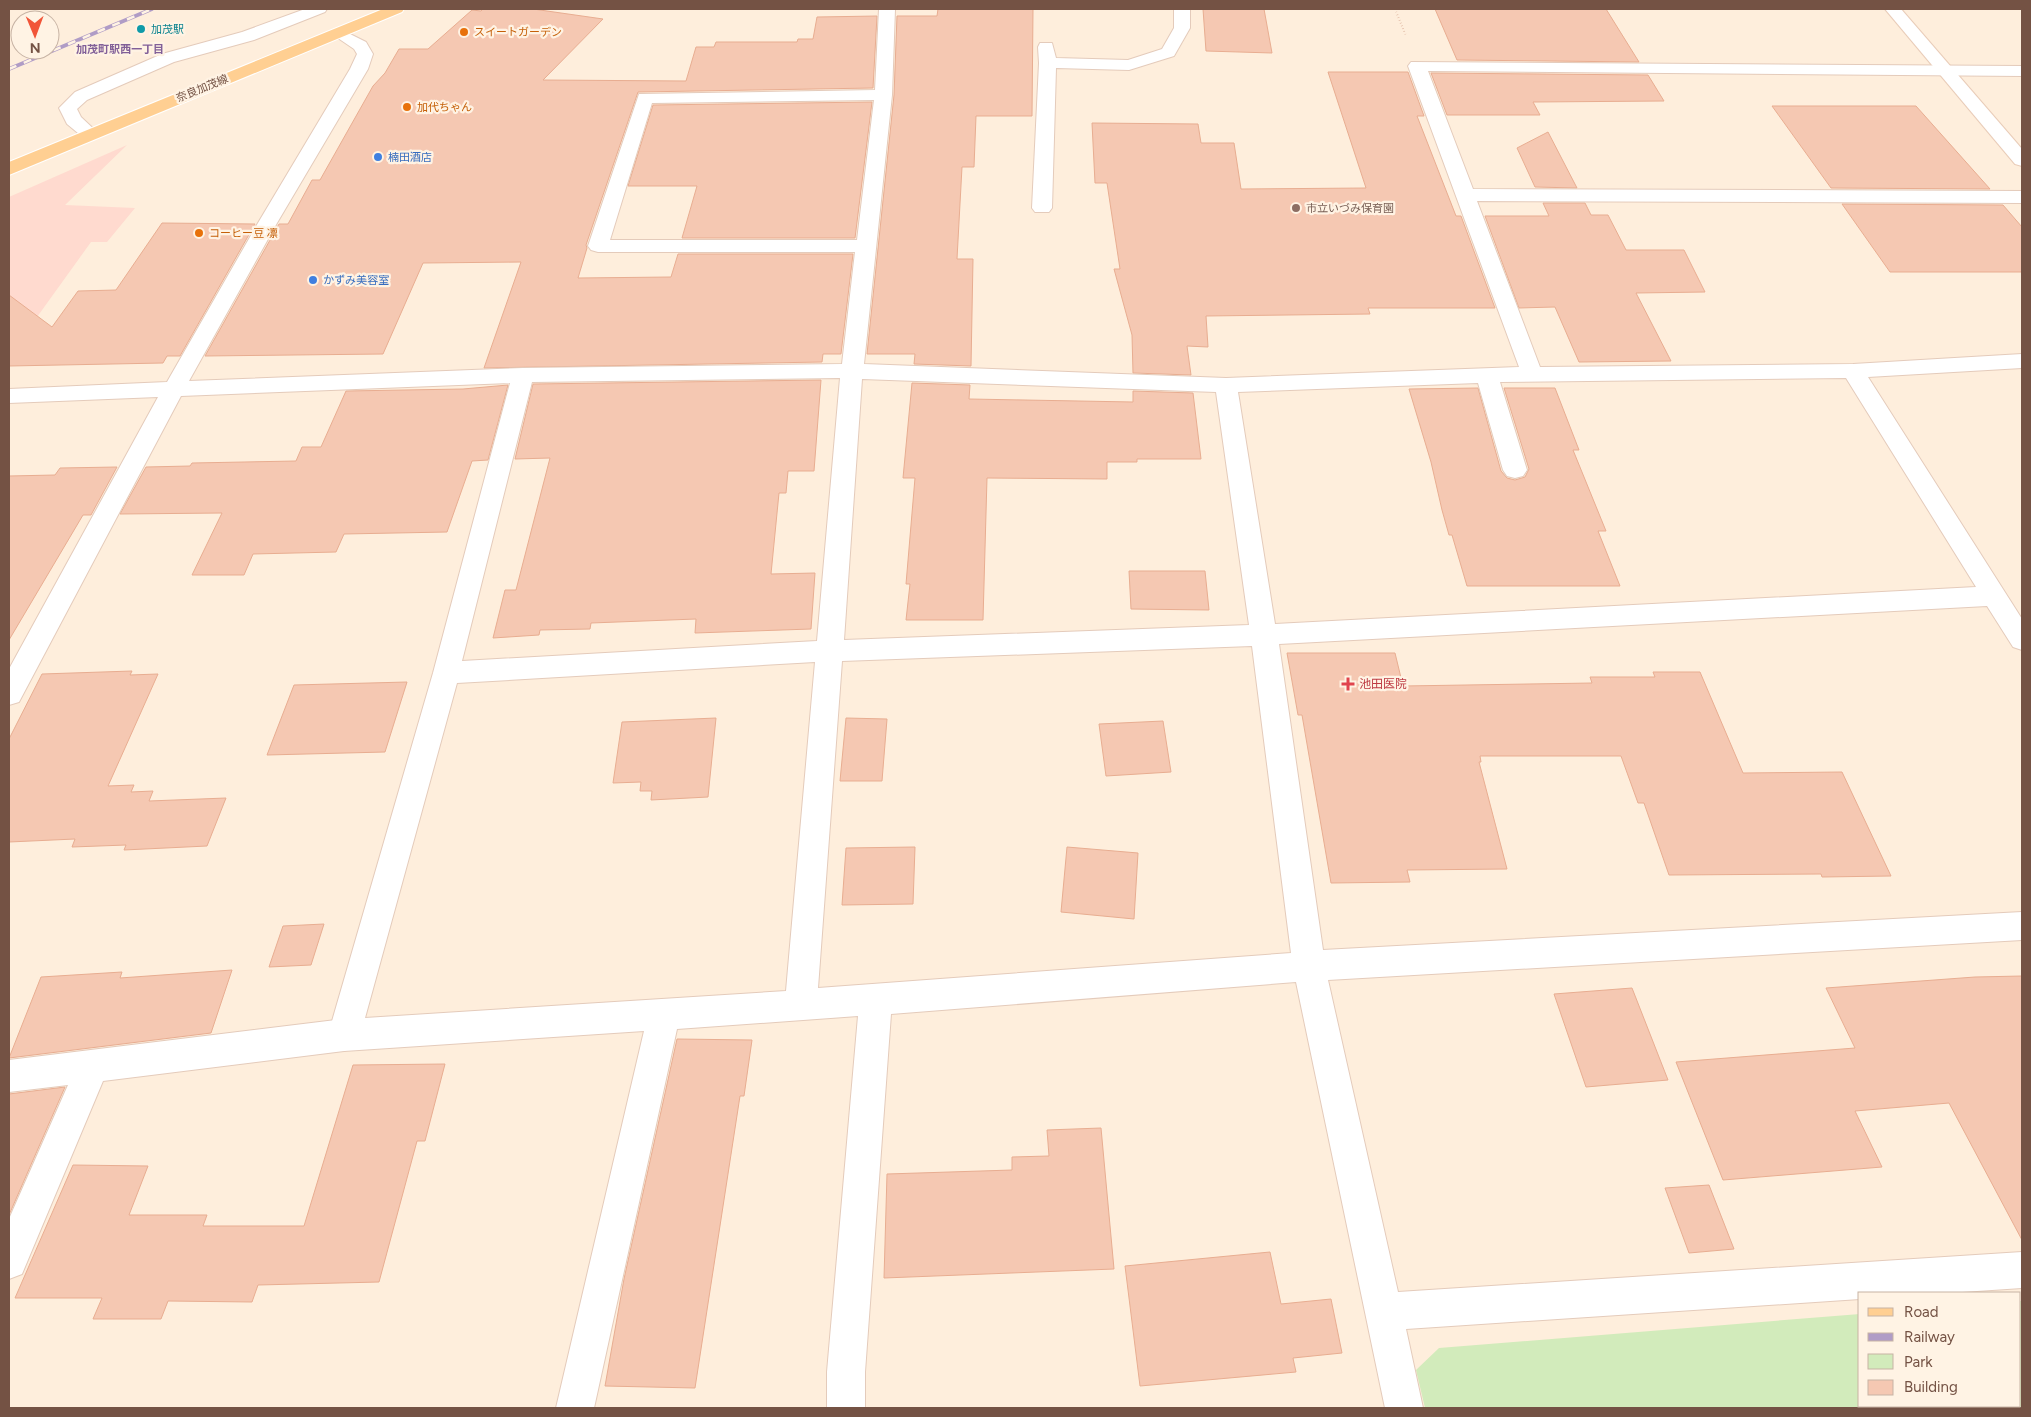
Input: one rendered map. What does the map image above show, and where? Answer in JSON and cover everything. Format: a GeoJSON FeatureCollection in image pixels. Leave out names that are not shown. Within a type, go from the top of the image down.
{"type":"FeatureCollection","features":[{"type":"Feature","properties":{"kind":"main road","name":"奈良加茂線"},"geometry":{"type":"LineString","coordinates":[[9,168],[340,34],[396,9]]}},
{"type":"Feature","properties":{"kind":"street"},"geometry":{"type":"LineString","coordinates":[[254,17],[318,9]]}},
{"type":"Feature","properties":{"kind":"street"},"geometry":{"type":"LineString","coordinates":[[90,134],[73,120],[68,108],[74,100],[92,90],[168,58],[248,36],[318,9]]}},
{"type":"Feature","properties":{"kind":"street"},"geometry":{"type":"LineString","coordinates":[[800,1005],[852,371],[864,246],[883,95],[887,9]]}},
{"type":"Feature","properties":{"kind":"street"},"geometry":{"type":"LineString","coordinates":[[1042,208],[1047,55],[1130,65],[1168,52],[1182,28],[1182,9]]}},
{"type":"Feature","properties":{"kind":"street"},"geometry":{"type":"LineString","coordinates":[[1893,9],[2022,160]]}},
{"type":"Feature","properties":{"kind":"street"},"geometry":{"type":"LineString","coordinates":[[168,58],[185,45],[229,25]]}},
{"type":"Feature","properties":{"kind":"street"},"geometry":{"type":"LineString","coordinates":[[9,694],[174,389],[298,169],[359,69],[366,54],[360,46],[340,34]]}},
{"type":"Feature","properties":{"kind":"street"},"geometry":{"type":"LineString","coordinates":[[1532,374],[1416,66],[2022,71]]}},
{"type":"Feature","properties":{"kind":"street"},"geometry":{"type":"LineString","coordinates":[[864,246],[598,246],[645,98],[883,95]]}},
{"type":"Feature","properties":{"kind":"street"},"geometry":{"type":"LineString","coordinates":[[1464,195],[2022,197]]}},
{"type":"Feature","properties":{"kind":"street"},"geometry":{"type":"LineString","coordinates":[[9,396],[523,375],[852,371],[1226,385],[1487,375],[1853,371],[2022,361]]}},
{"type":"Feature","properties":{"kind":"street"},"geometry":{"type":"LineString","coordinates":[[1853,371],[2022,640]]}},
{"type":"Feature","properties":{"kind":"street"},"geometry":{"type":"LineString","coordinates":[[344,1035],[446,673],[523,375]]}},
{"type":"Feature","properties":{"kind":"street"},"geometry":{"type":"LineString","coordinates":[[1487,375],[1515,470]]}},
{"type":"Feature","properties":{"kind":"street"},"geometry":{"type":"LineString","coordinates":[[1226,385],[1264,635],[1309,966],[1404,1408]]}},
{"type":"Feature","properties":{"kind":"street"},"geometry":{"type":"LineString","coordinates":[[446,673],[830,651],[1264,635],[1995,596]]}},
{"type":"Feature","properties":{"kind":"street"},"geometry":{"type":"LineString","coordinates":[[9,1076],[344,1035],[876,1000],[1309,966],[2022,926]]}},
{"type":"Feature","properties":{"kind":"street"},"geometry":{"type":"LineString","coordinates":[[846,1408],[846,1372],[876,1000]]}},
{"type":"Feature","properties":{"kind":"street"},"geometry":{"type":"LineString","coordinates":[[575,1408],[664,1014]]}},
{"type":"Feature","properties":{"kind":"street"},"geometry":{"type":"LineString","coordinates":[[9,1261],[93,1066]]}},
{"type":"Feature","properties":{"kind":"street"},"geometry":{"type":"LineString","coordinates":[[1383,1312],[2022,1270]]}},
{"type":"Feature","properties":{"kind":"shaded area"},"geometry":{"type":"Polygon","coordinates":[[[127,145],[65,205],[135,208],[107,242],[91,242],[9,356],[9,197],[127,145]]]}},
{"type":"Feature","properties":{"kind":"green space"},"geometry":{"type":"Polygon","coordinates":[[[2022,1301],[2022,1408],[1425,1408],[1416,1370],[1439,1348],[1858,1314],[1858,1407],[2021,1407],[2022,1301]]]}},
{"type":"Feature","properties":{"kind":"building"},"geometry":{"type":"Polygon","coordinates":[[[483,9],[533,9],[603,19],[543,80],[686,81],[696,47],[714,47],[716,42],[797,42],[798,39],[813,39],[817,17],[877,16],[873,88],[638,92],[586,245],[587,248],[578,278],[671,277],[678,254],[853,254],[841,354],[823,354],[822,362],[484,368],[521,262],[423,263],[383,354],[205,356],[279,224],[288,224],[312,180],[320,180],[373,86],[385,73],[399,49],[428,49],[472,10],[481,11],[483,9]]]}},
{"type":"Feature","properties":{"kind":"building"},"geometry":{"type":"Polygon","coordinates":[[[938,9],[1033,9],[1032,116],[976,116],[974,167],[962,167],[957,259],[973,259],[971,366],[914,364],[915,354],[867,354],[894,95],[897,16],[937,16],[938,9]]]}},
{"type":"Feature","properties":{"kind":"building"},"geometry":{"type":"Polygon","coordinates":[[[1203,9],[1264,9],[1272,53],[1206,51],[1203,9]]]}},
{"type":"Feature","properties":{"kind":"building"},"geometry":{"type":"Polygon","coordinates":[[[1435,9],[1606,9],[1639,62],[1457,60],[1435,9]]]}},
{"type":"Feature","properties":{"kind":"building"},"geometry":{"type":"Polygon","coordinates":[[[1328,72],[1408,72],[1424,116],[1417,116],[1456,216],[1461,216],[1495,308],[1368,308],[1370,314],[1206,316],[1208,347],[1187,346],[1191,375],[1133,373],[1132,335],[1114,269],[1120,269],[1107,183],[1095,183],[1092,123],[1198,124],[1201,143],[1234,143],[1241,189],[1366,188],[1328,72]]]}},
{"type":"Feature","properties":{"kind":"building"},"geometry":{"type":"Polygon","coordinates":[[[1431,73],[1648,75],[1664,101],[1533,102],[1540,115],[1447,115],[1431,73]]]}},
{"type":"Feature","properties":{"kind":"building"},"geometry":{"type":"Polygon","coordinates":[[[872,102],[855,238],[682,238],[697,186],[628,186],[653,105],[872,102]]]}},
{"type":"Feature","properties":{"kind":"building"},"geometry":{"type":"Polygon","coordinates":[[[1772,106],[1916,106],[1990,189],[1831,188],[1772,106]]]}},
{"type":"Feature","properties":{"kind":"building"},"geometry":{"type":"Polygon","coordinates":[[[1548,132],[1577,188],[1535,187],[1517,148],[1548,132]]]}},
{"type":"Feature","properties":{"kind":"building"},"geometry":{"type":"Polygon","coordinates":[[[1543,203],[1585,203],[1591,215],[1608,215],[1626,250],[1684,250],[1705,292],[1636,293],[1671,361],[1579,362],[1555,307],[1519,308],[1485,216],[1549,216],[1543,203]]]}},
{"type":"Feature","properties":{"kind":"building"},"geometry":{"type":"Polygon","coordinates":[[[1842,204],[2003,205],[2022,227],[2022,272],[1890,272],[1842,204]]]}},
{"type":"Feature","properties":{"kind":"building"},"geometry":{"type":"Polygon","coordinates":[[[162,223],[255,224],[180,356],[167,356],[163,363],[9,366],[9,295],[52,327],[78,291],[116,290],[162,223]]]}},
{"type":"Feature","properties":{"kind":"building"},"geometry":{"type":"Polygon","coordinates":[[[821,380],[814,471],[788,471],[786,493],[779,493],[771,574],[815,573],[811,629],[695,633],[696,619],[591,623],[590,629],[540,630],[539,635],[493,638],[505,590],[516,590],[550,458],[515,459],[533,384],[821,380]]]}},
{"type":"Feature","properties":{"kind":"building"},"geometry":{"type":"Polygon","coordinates":[[[912,383],[970,385],[969,399],[1133,402],[1133,391],[1193,393],[1201,459],[1137,459],[1137,462],[1107,462],[1107,479],[987,478],[983,620],[906,620],[910,584],[906,584],[915,478],[903,478],[912,383]]]}},
{"type":"Feature","properties":{"kind":"building"},"geometry":{"type":"Polygon","coordinates":[[[508,385],[488,460],[472,461],[447,532],[344,534],[336,552],[253,554],[244,575],[192,575],[222,513],[120,514],[146,467],[190,466],[192,463],[296,461],[302,447],[321,447],[346,391],[463,389],[508,385]]]}},
{"type":"Feature","properties":{"kind":"building"},"geometry":{"type":"Polygon","coordinates":[[[1478,388],[1501,471],[1507,478],[1515,480],[1525,477],[1529,469],[1504,388],[1555,388],[1579,450],[1573,450],[1606,531],[1598,531],[1620,586],[1467,586],[1452,535],[1449,535],[1431,462],[1409,389],[1478,388]]]}},
{"type":"Feature","properties":{"kind":"building"},"geometry":{"type":"Polygon","coordinates":[[[117,467],[91,515],[83,515],[9,640],[9,476],[55,475],[60,468],[117,467]]]}},
{"type":"Feature","properties":{"kind":"building"},"geometry":{"type":"Polygon","coordinates":[[[1129,571],[1205,571],[1209,610],[1131,609],[1129,571]]]}},
{"type":"Feature","properties":{"kind":"building"},"geometry":{"type":"Polygon","coordinates":[[[1287,653],[1395,653],[1403,686],[1592,683],[1590,677],[1655,677],[1653,672],[1700,672],[1743,773],[1842,772],[1891,876],[1822,877],[1821,874],[1669,875],[1644,803],[1638,803],[1621,756],[1480,756],[1481,762],[1479,762],[1507,869],[1407,870],[1410,882],[1331,883],[1302,715],[1298,715],[1287,653]]]}},
{"type":"Feature","properties":{"kind":"building"},"geometry":{"type":"Polygon","coordinates":[[[132,671],[130,675],[158,674],[108,786],[134,785],[131,792],[153,791],[149,801],[226,798],[207,846],[124,850],[126,845],[72,847],[75,839],[9,842],[9,739],[42,674],[132,671]]]}},
{"type":"Feature","properties":{"kind":"building"},"geometry":{"type":"Polygon","coordinates":[[[407,682],[385,752],[267,755],[294,685],[407,682]]]}},
{"type":"Feature","properties":{"kind":"building"},"geometry":{"type":"Polygon","coordinates":[[[716,718],[708,797],[651,800],[652,791],[640,791],[641,782],[613,783],[622,722],[716,718]]]}},
{"type":"Feature","properties":{"kind":"building"},"geometry":{"type":"Polygon","coordinates":[[[846,718],[887,719],[882,781],[840,781],[846,718]]]}},
{"type":"Feature","properties":{"kind":"building"},"geometry":{"type":"Polygon","coordinates":[[[1163,721],[1171,772],[1106,776],[1099,724],[1163,721]]]}},
{"type":"Feature","properties":{"kind":"building"},"geometry":{"type":"Polygon","coordinates":[[[915,847],[913,904],[842,905],[846,848],[915,847]]]}},
{"type":"Feature","properties":{"kind":"building"},"geometry":{"type":"Polygon","coordinates":[[[1067,847],[1138,853],[1134,919],[1061,912],[1067,847]]]}},
{"type":"Feature","properties":{"kind":"building"},"geometry":{"type":"Polygon","coordinates":[[[324,924],[311,965],[269,967],[283,926],[324,924]]]}},
{"type":"Feature","properties":{"kind":"building"},"geometry":{"type":"Polygon","coordinates":[[[232,970],[211,1033],[9,1058],[41,977],[122,972],[120,978],[232,970]]]}},
{"type":"Feature","properties":{"kind":"building"},"geometry":{"type":"Polygon","coordinates":[[[2022,976],[2022,1240],[1949,1103],[1855,1111],[1882,1167],[1723,1180],[1676,1062],[1855,1048],[1826,988],[1975,977],[2022,976]]]}},
{"type":"Feature","properties":{"kind":"building"},"geometry":{"type":"Polygon","coordinates":[[[1632,988],[1668,1080],[1586,1087],[1554,994],[1632,988]]]}},
{"type":"Feature","properties":{"kind":"building"},"geometry":{"type":"Polygon","coordinates":[[[677,1039],[752,1040],[744,1096],[740,1096],[695,1388],[605,1386],[624,1279],[677,1039]]]}},
{"type":"Feature","properties":{"kind":"building"},"geometry":{"type":"Polygon","coordinates":[[[445,1064],[425,1141],[417,1141],[379,1282],[258,1285],[252,1302],[168,1301],[161,1319],[93,1319],[102,1298],[15,1298],[73,1165],[148,1166],[129,1215],[207,1215],[203,1226],[304,1226],[353,1065],[445,1064]]]}},
{"type":"Feature","properties":{"kind":"building"},"geometry":{"type":"Polygon","coordinates":[[[65,1087],[9,1215],[9,1094],[65,1087]]]}},
{"type":"Feature","properties":{"kind":"building"},"geometry":{"type":"Polygon","coordinates":[[[1101,1128],[1114,1269],[884,1278],[887,1174],[1012,1170],[1012,1157],[1049,1156],[1047,1130],[1101,1128]]]}},
{"type":"Feature","properties":{"kind":"building"},"geometry":{"type":"Polygon","coordinates":[[[1709,1185],[1734,1249],[1689,1253],[1665,1188],[1709,1185]]]}},
{"type":"Feature","properties":{"kind":"building"},"geometry":{"type":"Polygon","coordinates":[[[1270,1252],[1281,1304],[1331,1299],[1342,1353],[1293,1358],[1296,1372],[1140,1386],[1125,1266],[1270,1252]]]}},
{"type":"Feature","properties":{"kind":"railway"},"geometry":{"type":"LineString","coordinates":[[9,69],[152,9]]}},
{"type":"Feature","properties":{"kind":"place","name":"加茂駅"},"geometry":{"type":"Point","coordinates":[141,29]}},
{"type":"Feature","properties":{"kind":"place","name":"スイートガーデン"},"geometry":{"type":"Point","coordinates":[464,32]}},
{"type":"Feature","properties":{"kind":"place","name":"加代ちゃん"},"geometry":{"type":"Point","coordinates":[407,107]}},
{"type":"Feature","properties":{"kind":"place","name":"楠田酒店"},"geometry":{"type":"Point","coordinates":[378,157]}},
{"type":"Feature","properties":{"kind":"place","name":"市立いづみ保育園"},"geometry":{"type":"Point","coordinates":[1296,208]}},
{"type":"Feature","properties":{"kind":"place","name":"コーヒー豆 凛"},"geometry":{"type":"Point","coordinates":[199,233]}},
{"type":"Feature","properties":{"kind":"place","name":"かずみ美容室"},"geometry":{"type":"Point","coordinates":[313,280]}},
{"type":"Feature","properties":{"kind":"place","name":"池田医院"},"geometry":{"type":"Point","coordinates":[1348,684]}},
{"type":"Feature","properties":{"kind":"district","name":"加茂町駅西一丁目"},"geometry":{"type":"Point","coordinates":[120,49]}}]}
